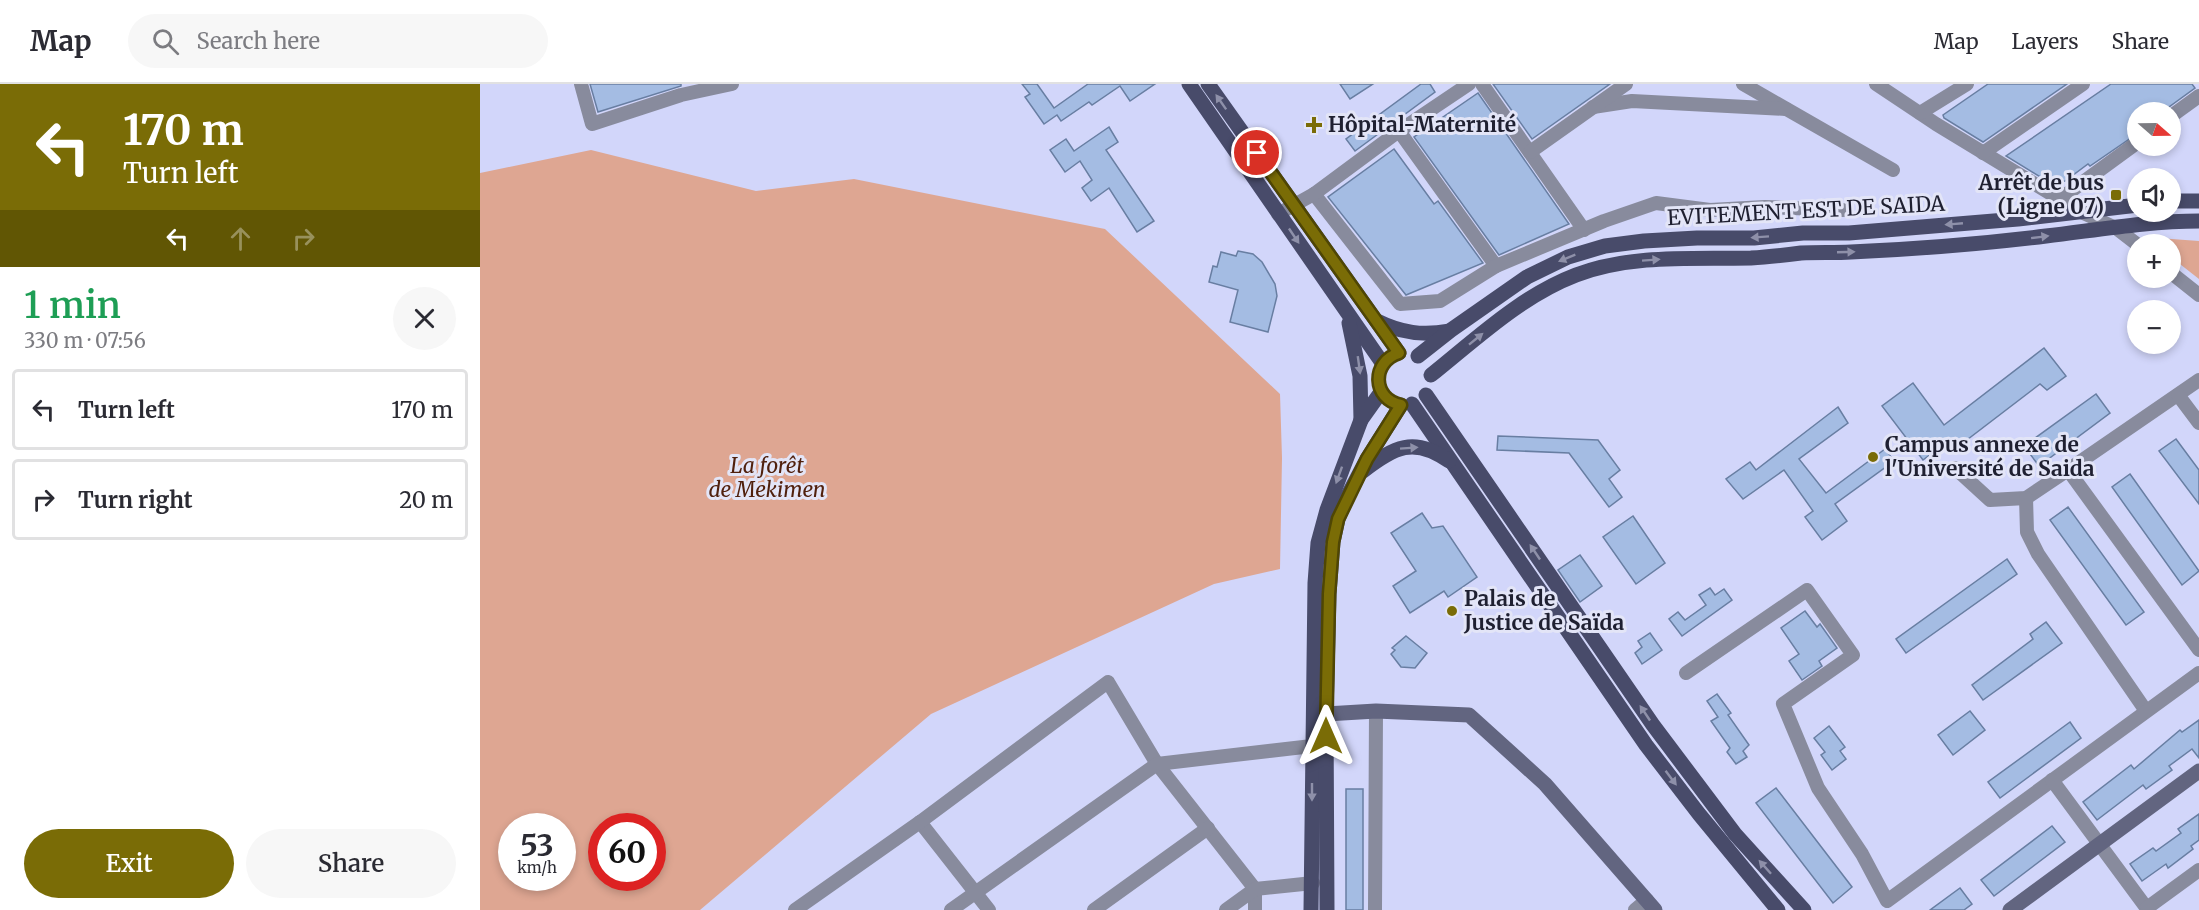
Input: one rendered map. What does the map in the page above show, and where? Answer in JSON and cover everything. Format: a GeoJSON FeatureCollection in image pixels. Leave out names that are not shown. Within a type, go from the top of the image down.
{"type":"FeatureCollection","features":[{"type":"Feature","properties":{"kind":"main road"},"geometry":{"type":"LineString","coordinates":[[1189,84],[1383,364]]}},
{"type":"Feature","properties":{"kind":"main road"},"geometry":{"type":"LineString","coordinates":[[1208,84],[1399,353]]}},
{"type":"Feature","properties":{"kind":"main road"},"geometry":{"type":"LineString","coordinates":[[2181,201],[2199,201]]}},
{"type":"Feature","properties":{"kind":"main road","name":"EVITEMENT EST DE SAIDA"},"geometry":{"type":"LineString","coordinates":[[1418,356],[1527,277],[1568,257],[1605,246],[1644,241],[1754,238],[1803,233],[1849,232],[2018,219],[2127,206]]}},
{"type":"Feature","properties":{"kind":"main road"},"geometry":{"type":"LineString","coordinates":[[1431,375],[1502,318],[1538,294],[1575,276],[1609,266],[1656,260],[1850,252],[2020,239],[2166,221],[2199,221]]}},
{"type":"Feature","properties":{"kind":"main road"},"geometry":{"type":"LineString","coordinates":[[1346,311],[1360,376],[1361,420]]}},
{"type":"Feature","properties":{"kind":"main road"},"geometry":{"type":"LineString","coordinates":[[1377,321],[1405,332],[1420,334],[1451,330]]}},
{"type":"Feature","properties":{"kind":"main road"},"geometry":{"type":"LineString","coordinates":[[1327,910],[1326,714],[1329,594],[1333,542],[1338,519],[1346,499],[1367,459],[1407,405],[1426,395],[1430,385],[1431,375],[1428,366],[1418,356],[1411,353],[1399,353],[1390,357],[1383,364],[1378,380],[1381,392],[1388,399],[1407,405],[1458,468],[1646,745],[1778,910]]}},
{"type":"Feature","properties":{"kind":"main road"},"geometry":{"type":"LineString","coordinates":[[1311,910],[1315,583],[1318,543],[1327,510],[1361,420],[1381,392]]}},
{"type":"Feature","properties":{"kind":"main road"},"geometry":{"type":"LineString","coordinates":[[1426,395],[1653,725],[1735,834],[1804,910]]}},
{"type":"Feature","properties":{"kind":"main road"},"geometry":{"type":"LineString","coordinates":[[1361,473],[1385,454],[1414,447],[1434,451],[1458,468]]}},
{"type":"Feature","properties":{"kind":"street"},"geometry":{"type":"LineString","coordinates":[[581,84],[592,124],[680,90],[732,84]]}},
{"type":"Feature","properties":{"kind":"street"},"geometry":{"type":"LineString","coordinates":[[1278,214],[1314,194],[1399,130],[1469,84]]}},
{"type":"Feature","properties":{"kind":"street"},"geometry":{"type":"LineString","coordinates":[[1482,84],[1584,230]]}},
{"type":"Feature","properties":{"kind":"street"},"geometry":{"type":"LineString","coordinates":[[1530,152],[1626,84]]}},
{"type":"Feature","properties":{"kind":"street"},"geometry":{"type":"LineString","coordinates":[[1743,84],[1893,170]]}},
{"type":"Feature","properties":{"kind":"street"},"geometry":{"type":"LineString","coordinates":[[1876,84],[1983,153],[2081,212],[2116,228],[2127,236]]}},
{"type":"Feature","properties":{"kind":"street"},"geometry":{"type":"LineString","coordinates":[[1920,113],[1966,84]]}},
{"type":"Feature","properties":{"kind":"street"},"geometry":{"type":"LineString","coordinates":[[1983,153],[2083,84]]}},
{"type":"Feature","properties":{"kind":"street"},"geometry":{"type":"LineString","coordinates":[[2181,109],[2199,96]]}},
{"type":"Feature","properties":{"kind":"street"},"geometry":{"type":"LineString","coordinates":[[1593,107],[1632,100],[1786,109]]}},
{"type":"Feature","properties":{"kind":"street"},"geometry":{"type":"LineString","coordinates":[[1399,130],[1496,266]]}},
{"type":"Feature","properties":{"kind":"street"},"geometry":{"type":"LineString","coordinates":[[2060,199],[2127,150]]}},
{"type":"Feature","properties":{"kind":"street"},"geometry":{"type":"LineString","coordinates":[[1314,194],[1400,304],[1440,302],[1496,266],[1656,203],[1710,210],[1765,207],[1843,210]]}},
{"type":"Feature","properties":{"kind":"street"},"geometry":{"type":"LineString","coordinates":[[2181,281],[2199,295]]}},
{"type":"Feature","properties":{"kind":"street"},"geometry":{"type":"LineString","coordinates":[[1954,468],[1990,500],[2025,498],[2199,380]]}},
{"type":"Feature","properties":{"kind":"street"},"geometry":{"type":"LineString","coordinates":[[2178,395],[2199,423]]}},
{"type":"Feature","properties":{"kind":"street"},"geometry":{"type":"LineString","coordinates":[[2068,470],[2199,650]]}},
{"type":"Feature","properties":{"kind":"street"},"geometry":{"type":"LineString","coordinates":[[2025,498],[2027,532],[2038,554],[2146,711]]}},
{"type":"Feature","properties":{"kind":"street"},"geometry":{"type":"LineString","coordinates":[[1686,673],[1807,590],[1853,655],[1783,704],[1818,788],[1862,854],[1887,901],[2199,673]]}},
{"type":"Feature","properties":{"kind":"street"},"geometry":{"type":"LineString","coordinates":[[795,910],[920,822],[1108,682],[1157,764],[1256,889],[1255,910]]}},
{"type":"Feature","properties":{"kind":"street"},"geometry":{"type":"LineString","coordinates":[[1326,714],[1376,711],[1468,715],[1545,784],[1646,907]]}},
{"type":"Feature","properties":{"kind":"street"},"geometry":{"type":"LineString","coordinates":[[1375,910],[1376,711]]}},
{"type":"Feature","properties":{"kind":"street"},"geometry":{"type":"LineString","coordinates":[[951,910],[1157,764],[1312,746]]}},
{"type":"Feature","properties":{"kind":"street"},"geometry":{"type":"LineString","coordinates":[[2010,910],[2199,771]]}},
{"type":"Feature","properties":{"kind":"street"},"geometry":{"type":"LineString","coordinates":[[2052,780],[2147,909],[2199,870]]}},
{"type":"Feature","properties":{"kind":"street"},"geometry":{"type":"LineString","coordinates":[[920,822],[989,910]]}},
{"type":"Feature","properties":{"kind":"street"},"geometry":{"type":"LineString","coordinates":[[1094,910],[1208,828]]}},
{"type":"Feature","properties":{"kind":"street"},"geometry":{"type":"LineString","coordinates":[[1226,910],[1256,889],[1312,883]]}},
{"type":"Feature","properties":{"kind":"green space","name":"La forêt de Mekimen"},"geometry":{"type":"Polygon","coordinates":[[[591,150],[756,191],[854,179],[1105,229],[1280,394],[1282,458],[1280,569],[1214,584],[931,714],[700,910],[480,910],[480,173],[591,150]]]}},
{"type":"Feature","properties":{"kind":"green space"},"geometry":{"type":"Polygon","coordinates":[[[2181,240],[2199,241],[2199,279],[2181,265],[2181,240]]]}},
{"type":"Feature","properties":{"kind":"building"},"geometry":{"type":"Polygon","coordinates":[[[590,84],[681,84],[681,86],[598,112],[590,84]]]}},
{"type":"Feature","properties":{"kind":"building"},"geometry":{"type":"Polygon","coordinates":[[[1022,84],[1037,84],[1054,108],[1088,84],[1155,84],[1130,101],[1120,86],[1092,105],[1089,102],[1061,121],[1057,115],[1044,124],[1025,97],[1030,94],[1022,84]]]}},
{"type":"Feature","properties":{"kind":"building"},"geometry":{"type":"Polygon","coordinates":[[[1340,84],[1373,84],[1350,99],[1340,84]]]}},
{"type":"Feature","properties":{"kind":"building"},"geometry":{"type":"Polygon","coordinates":[[[1421,84],[1430,84],[1435,92],[1355,151],[1346,139],[1421,84]]]}},
{"type":"Feature","properties":{"kind":"building"},"geometry":{"type":"Polygon","coordinates":[[[1493,84],[1610,84],[1532,139],[1493,84]]]}},
{"type":"Feature","properties":{"kind":"building"},"geometry":{"type":"Polygon","coordinates":[[[1988,84],[2067,84],[1983,142],[1944,118],[1943,115],[1988,84]]]}},
{"type":"Feature","properties":{"kind":"building"},"geometry":{"type":"Polygon","coordinates":[[[2111,84],[2192,84],[2195,88],[2176,102],[2127,102],[2127,141],[2065,181],[2052,183],[2047,181],[2006,156],[2111,84]]]}},
{"type":"Feature","properties":{"kind":"building"},"geometry":{"type":"Polygon","coordinates":[[[1478,93],[1569,224],[1499,255],[1414,137],[1478,93]]]}},
{"type":"Feature","properties":{"kind":"building"},"geometry":{"type":"Polygon","coordinates":[[[1109,127],[1118,142],[1106,150],[1154,221],[1137,232],[1109,188],[1091,201],[1082,188],[1092,180],[1080,161],[1065,172],[1050,150],[1066,139],[1074,151],[1109,127]]]}},
{"type":"Feature","properties":{"kind":"building"},"geometry":{"type":"Polygon","coordinates":[[[1394,149],[1434,204],[1438,201],[1483,263],[1406,295],[1328,197],[1394,149]]]}},
{"type":"Feature","properties":{"kind":"building"},"geometry":{"type":"Polygon","coordinates":[[[1238,251],[1253,254],[1262,262],[1275,284],[1277,296],[1268,332],[1230,322],[1238,290],[1209,282],[1213,266],[1217,267],[1221,252],[1236,256],[1238,251]]]}},
{"type":"Feature","properties":{"kind":"building"},"geometry":{"type":"Polygon","coordinates":[[[2044,348],[2066,376],[2047,390],[2040,384],[1955,449],[1948,441],[1923,460],[1882,406],[1913,383],[1944,425],[2044,348]]]}},
{"type":"Feature","properties":{"kind":"building"},"geometry":{"type":"Polygon","coordinates":[[[2096,394],[2110,413],[2039,466],[2024,446],[2096,394]]]}},
{"type":"Feature","properties":{"kind":"building"},"geometry":{"type":"Polygon","coordinates":[[[1838,407],[1848,423],[1799,459],[1826,493],[1885,449],[1894,461],[1835,504],[1847,521],[1822,540],[1805,517],[1813,511],[1784,470],[1743,499],[1726,479],[1750,462],[1756,470],[1838,407]]]}},
{"type":"Feature","properties":{"kind":"building"},"geometry":{"type":"Polygon","coordinates":[[[1498,436],[1598,440],[1620,470],[1609,479],[1622,497],[1609,507],[1569,453],[1497,450],[1498,436]]]}},
{"type":"Feature","properties":{"kind":"building"},"geometry":{"type":"Polygon","coordinates":[[[2176,439],[2199,470],[2199,504],[2159,451],[2176,439]]]}},
{"type":"Feature","properties":{"kind":"building"},"geometry":{"type":"Polygon","coordinates":[[[2130,474],[2199,571],[2182,585],[2112,487],[2130,474]]]}},
{"type":"Feature","properties":{"kind":"building"},"geometry":{"type":"Polygon","coordinates":[[[2068,507],[2144,612],[2126,625],[2050,520],[2068,507]]]}},
{"type":"Feature","properties":{"kind":"building"},"geometry":{"type":"Polygon","coordinates":[[[1422,513],[1432,528],[1443,526],[1477,577],[1448,597],[1444,591],[1410,613],[1393,586],[1416,571],[1391,533],[1422,513]]]}},
{"type":"Feature","properties":{"kind":"building"},"geometry":{"type":"Polygon","coordinates":[[[1633,516],[1665,563],[1636,584],[1603,537],[1633,516]]]}},
{"type":"Feature","properties":{"kind":"building"},"geometry":{"type":"Polygon","coordinates":[[[1580,555],[1602,586],[1580,602],[1558,570],[1580,555]]]}},
{"type":"Feature","properties":{"kind":"building"},"geometry":{"type":"Polygon","coordinates":[[[2007,559],[2017,574],[1906,653],[1896,639],[2007,559]]]}},
{"type":"Feature","properties":{"kind":"building"},"geometry":{"type":"Polygon","coordinates":[[[1710,588],[1715,595],[1724,589],[1732,600],[1682,636],[1669,619],[1678,612],[1685,620],[1706,605],[1699,595],[1710,588]]]}},
{"type":"Feature","properties":{"kind":"building"},"geometry":{"type":"Polygon","coordinates":[[[1805,611],[1817,627],[1820,624],[1837,648],[1819,661],[1822,666],[1802,680],[1789,661],[1799,654],[1781,628],[1805,611]]]}},
{"type":"Feature","properties":{"kind":"building"},"geometry":{"type":"Polygon","coordinates":[[[2046,622],[2062,643],[1983,700],[1972,685],[2033,639],[2030,634],[2046,622]]]}},
{"type":"Feature","properties":{"kind":"building"},"geometry":{"type":"Polygon","coordinates":[[[1650,633],[1662,650],[1642,664],[1635,653],[1642,647],[1638,641],[1650,633]]]}},
{"type":"Feature","properties":{"kind":"building"},"geometry":{"type":"Polygon","coordinates":[[[1406,636],[1427,653],[1415,668],[1401,667],[1391,654],[1395,650],[1392,648],[1406,636]]]}},
{"type":"Feature","properties":{"kind":"building"},"geometry":{"type":"Polygon","coordinates":[[[1717,694],[1731,713],[1728,715],[1749,745],[1743,751],[1747,757],[1736,764],[1727,752],[1730,748],[1711,721],[1718,717],[1707,701],[1717,694]]]}},
{"type":"Feature","properties":{"kind":"building"},"geometry":{"type":"Polygon","coordinates":[[[1970,711],[1985,730],[1953,755],[1938,735],[1970,711]]]}},
{"type":"Feature","properties":{"kind":"building"},"geometry":{"type":"Polygon","coordinates":[[[2199,720],[2199,758],[2192,749],[2169,766],[2172,770],[2146,789],[2143,785],[2097,820],[2083,802],[2131,765],[2134,769],[2180,730],[2182,732],[2199,720]]]}},
{"type":"Feature","properties":{"kind":"building"},"geometry":{"type":"Polygon","coordinates":[[[2070,722],[2081,738],[2000,798],[1988,782],[2070,722]]]}},
{"type":"Feature","properties":{"kind":"building"},"geometry":{"type":"Polygon","coordinates":[[[1829,726],[1845,747],[1840,751],[1846,759],[1832,770],[1821,755],[1825,752],[1814,738],[1829,726]]]}},
{"type":"Feature","properties":{"kind":"building"},"geometry":{"type":"Polygon","coordinates":[[[1776,788],[1852,887],[1833,903],[1756,803],[1776,788]]]}},
{"type":"Feature","properties":{"kind":"building"},"geometry":{"type":"Polygon","coordinates":[[[1346,789],[1363,789],[1363,910],[1346,910],[1346,789]]]}},
{"type":"Feature","properties":{"kind":"building"},"geometry":{"type":"Polygon","coordinates":[[[2199,814],[2199,840],[2191,846],[2193,849],[2168,868],[2166,864],[2142,881],[2130,864],[2153,848],[2156,851],[2181,833],[2178,829],[2199,814]]]}},
{"type":"Feature","properties":{"kind":"building"},"geometry":{"type":"Polygon","coordinates":[[[2052,826],[2065,842],[1994,896],[1981,880],[2052,826]]]}},
{"type":"Feature","properties":{"kind":"building"},"geometry":{"type":"Polygon","coordinates":[[[1960,888],[1972,904],[1964,910],[1930,910],[1960,888]]]}},
{"type":"Feature","properties":{"kind":"place","name":"Hôpital-Maternité"},"geometry":{"type":"Point","coordinates":[1314,125]}},
{"type":"Feature","properties":{"kind":"place","name":"Arrêt de bus (Ligne 07)"},"geometry":{"type":"Point","coordinates":[2116,195]}},
{"type":"Feature","properties":{"kind":"place","name":"Campus annexe de l'Université de Saida"},"geometry":{"type":"Point","coordinates":[1873,457]}},
{"type":"Feature","properties":{"kind":"place","name":"Palais de Justice de Saïda"},"geometry":{"type":"Point","coordinates":[1452,611]}},
{"type":"Feature","properties":{"kind":"route"},"geometry":{"type":"LineString","coordinates":[[1257,153],[1399,353],[1386,360],[1380,369],[1378,380],[1384,396],[1401,405],[1367,459],[1346,499],[1338,519],[1333,542],[1329,594],[1326,736]]}}]}
